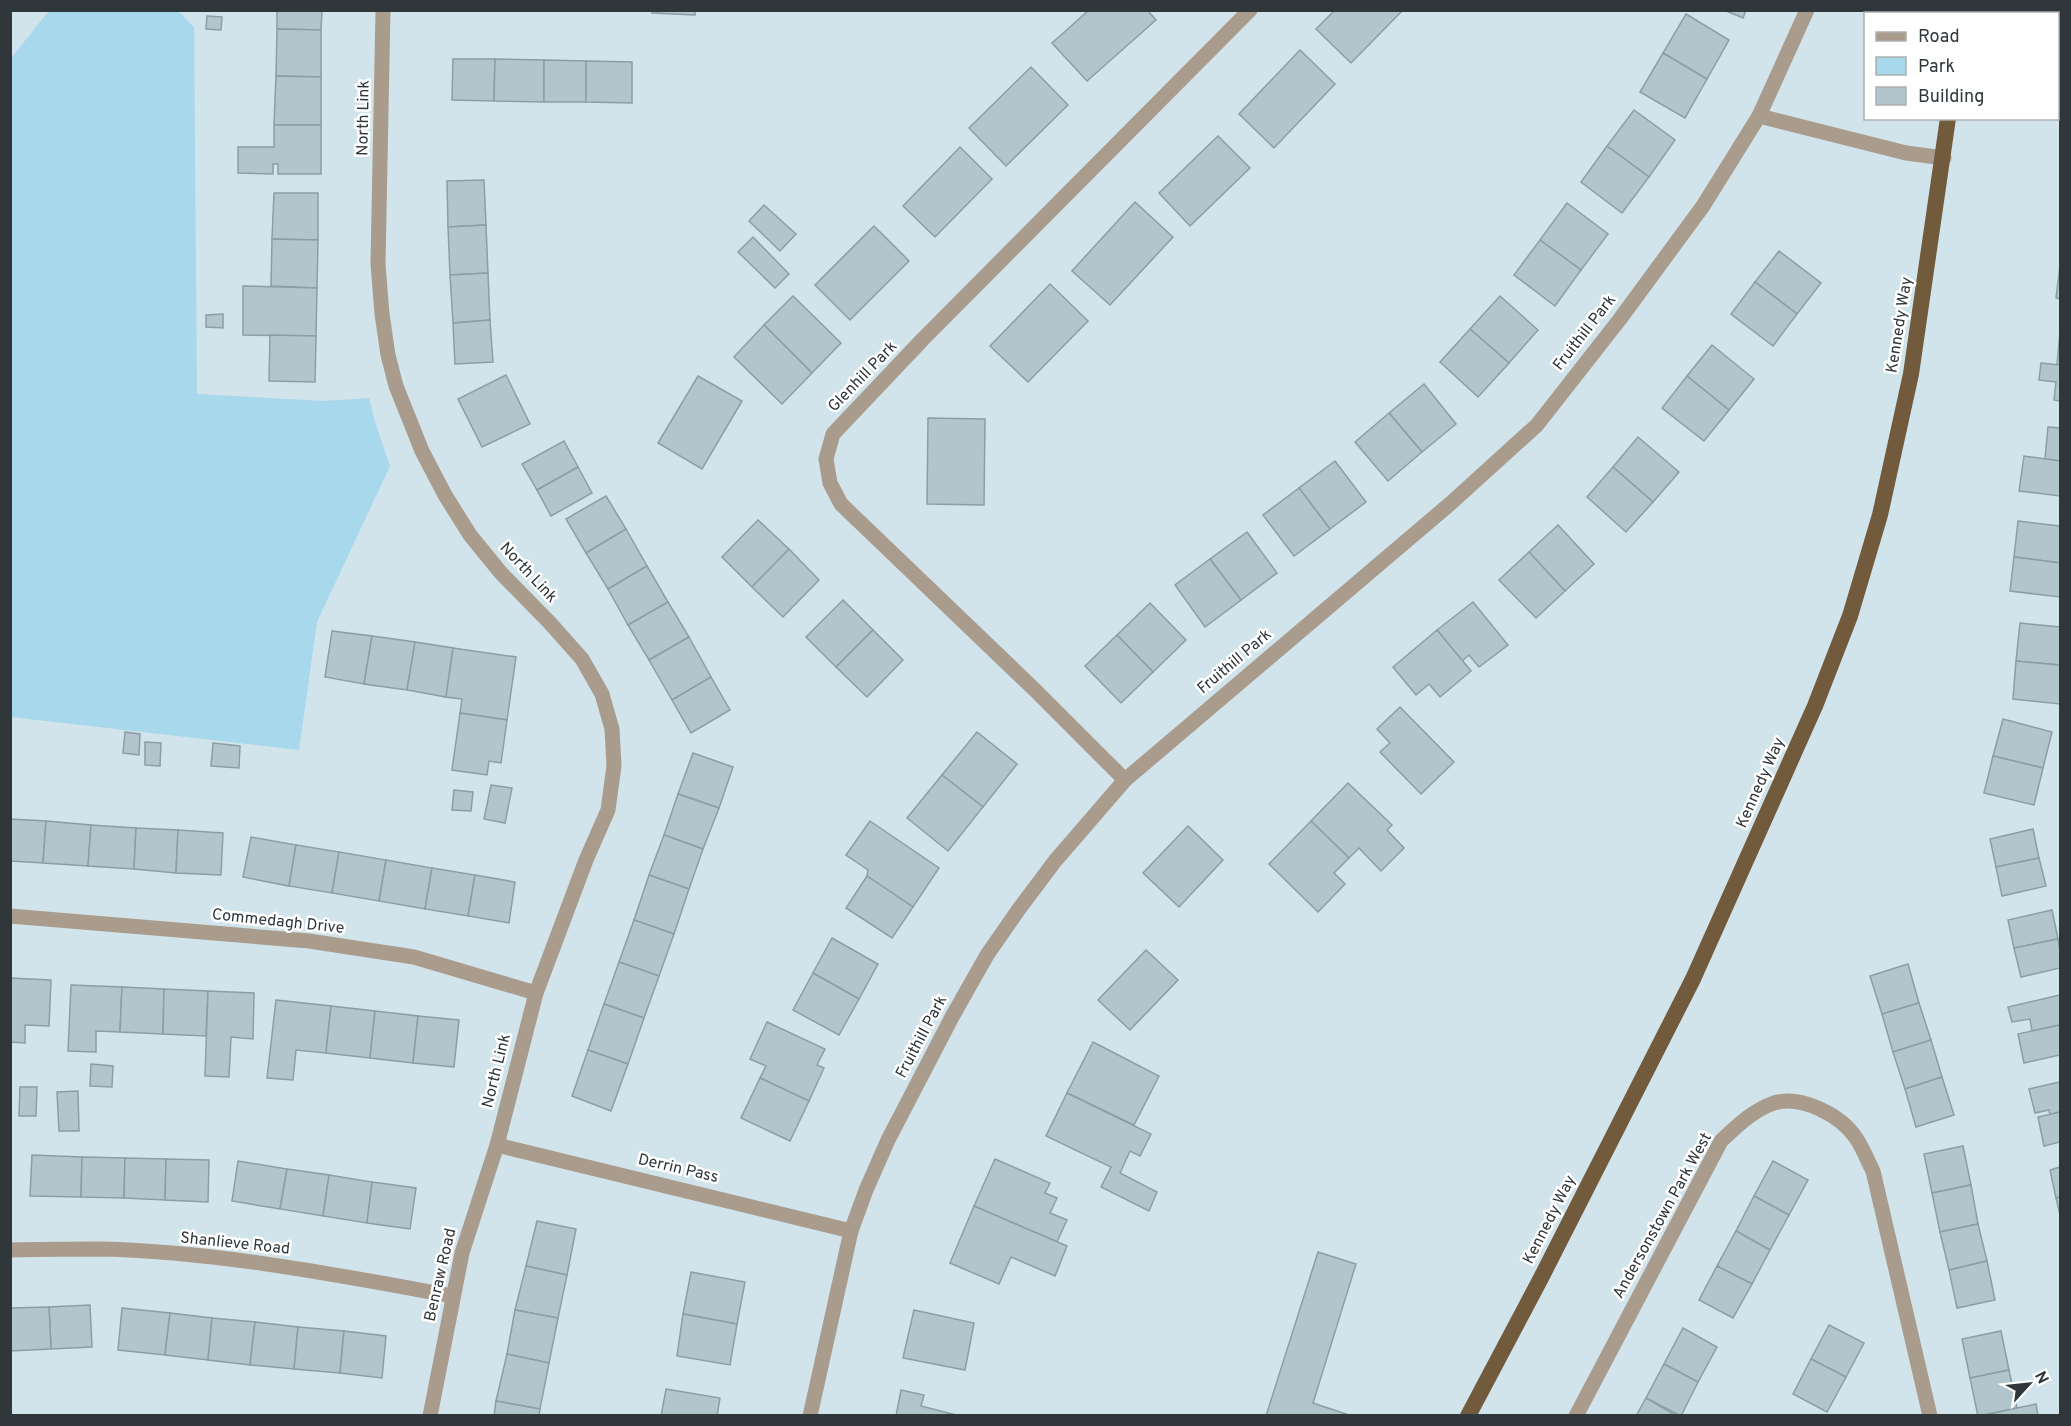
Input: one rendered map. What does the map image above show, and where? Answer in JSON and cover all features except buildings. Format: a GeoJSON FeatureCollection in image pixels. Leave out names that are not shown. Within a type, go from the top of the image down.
{"type":"FeatureCollection","features":[{"type":"Feature","properties":{"kind":"highway","name":"Kennedy Way"},"geometry":{"type":"LineString","coordinates":[[1468,1416],[1693,979],[1815,706],[1850,616],[1881,515],[1911,374],[1948,120]]}},
{"type":"Feature","properties":{"kind":"street","name":"North Link"},"geometry":{"type":"LineString","coordinates":[[383,10],[378,264],[388,355],[396,386],[423,451],[445,495],[470,535],[501,573],[582,659],[602,694],[612,729],[614,766],[608,810],[586,860],[536,993],[497,1145]]}},
{"type":"Feature","properties":{"kind":"street","name":"Glenhill Park"},"geometry":{"type":"LineString","coordinates":[[1125,780],[841,504],[830,483],[826,459],[833,434],[1250,10]]}},
{"type":"Feature","properties":{"kind":"street","name":"Fruithill Park"},"geometry":{"type":"LineString","coordinates":[[810,1416],[851,1231],[888,1140],[987,955],[1055,861],[1125,780],[1451,503],[1537,424],[1620,319],[1696,215],[1759,116],[1807,10]]}},
{"type":"Feature","properties":{"kind":"street"},"geometry":{"type":"LineString","coordinates":[[1759,116],[1906,153],[1944,158]]}},
{"type":"Feature","properties":{"kind":"street","name":"Commedagh Drive"},"geometry":{"type":"LineString","coordinates":[[10,916],[309,941],[414,957],[536,993]]}},
{"type":"Feature","properties":{"kind":"street","name":"Andersonstown Park West"},"geometry":{"type":"LineString","coordinates":[[1576,1416],[1721,1141],[1743,1120],[1773,1103],[1788,1102],[1810,1105],[1833,1115],[1855,1137],[1873,1171],[1930,1416]]}},
{"type":"Feature","properties":{"kind":"street","name":"Derrin Pass"},"geometry":{"type":"LineString","coordinates":[[497,1145],[851,1231]]}},
{"type":"Feature","properties":{"kind":"street","name":"Benraw Road"},"geometry":{"type":"LineString","coordinates":[[430,1416],[462,1253],[497,1145]]}},
{"type":"Feature","properties":{"kind":"street","name":"Shanlieve Road"},"geometry":{"type":"LineString","coordinates":[[10,1250],[103,1250],[206,1257],[295,1269],[453,1296]]}},
{"type":"Feature","properties":{"kind":"green space"},"geometry":{"type":"Polygon","coordinates":[[[49,11],[178,11],[194,27],[197,394],[324,401],[369,398],[390,466],[317,622],[299,750],[11,717],[11,58],[49,11]]]}}]}
